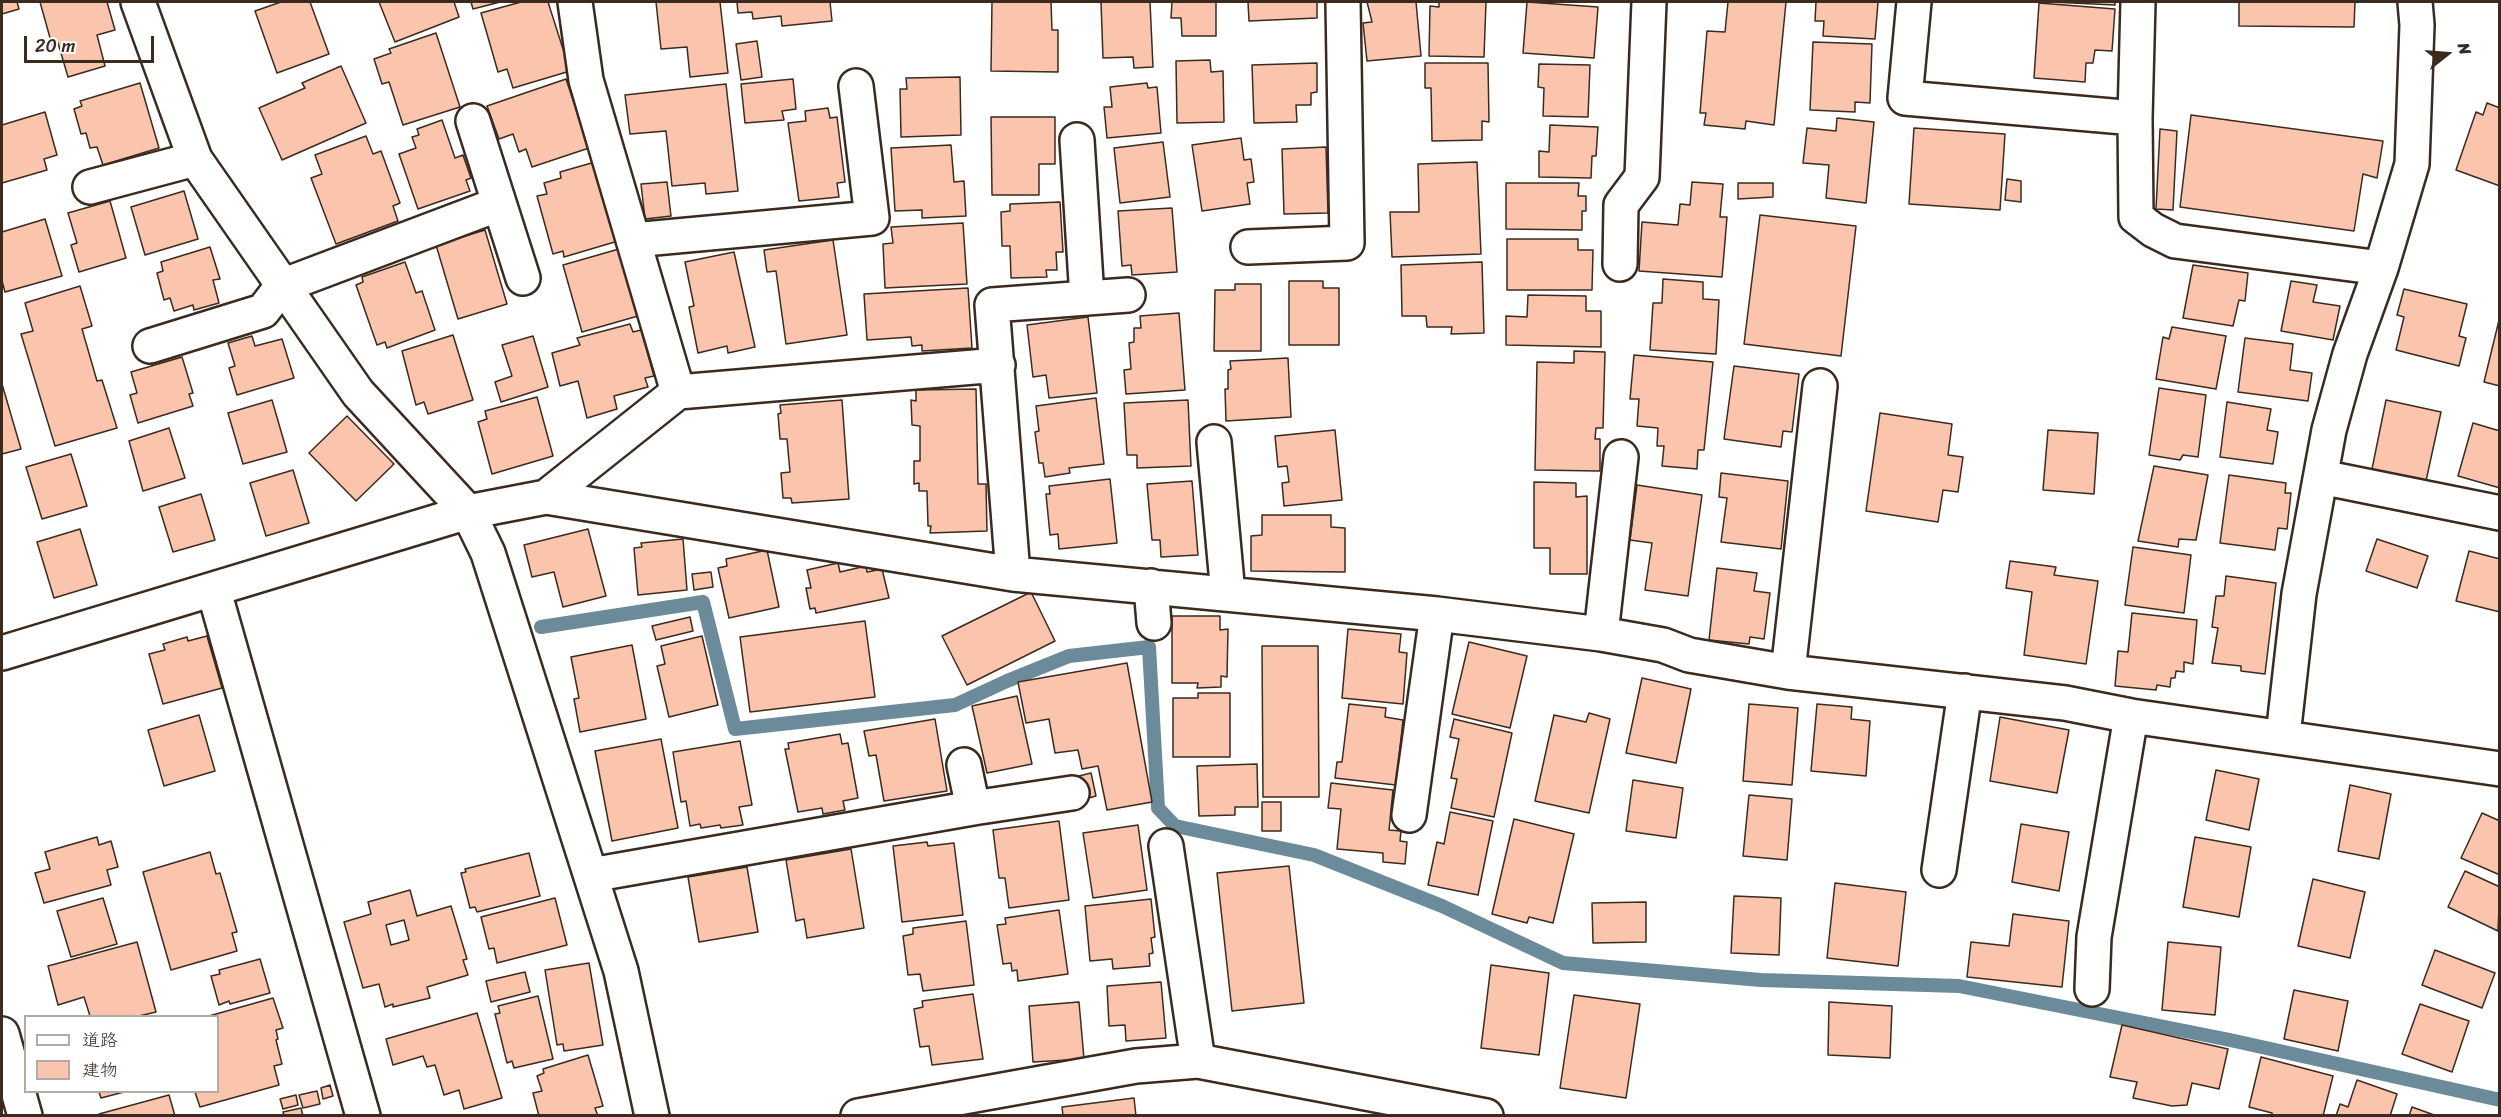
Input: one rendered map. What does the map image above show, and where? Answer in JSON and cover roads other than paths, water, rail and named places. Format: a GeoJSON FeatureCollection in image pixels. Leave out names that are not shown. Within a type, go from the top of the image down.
{"type":"FeatureCollection","features":[{"type":"Feature","properties":{"kind":"street"},"geometry":{"type":"LineString","coordinates":[[138,2],[195,159],[358,393],[468,512],[488,552],[621,971],[652,1116]]}},
{"type":"Feature","properties":{"kind":"street"},"geometry":{"type":"LineString","coordinates":[[575,2],[586,80],[678,392]]}},
{"type":"Feature","properties":{"kind":"street"},"geometry":{"type":"LineString","coordinates":[[1248,247],[1347,243],[1343,2]]}},
{"type":"Feature","properties":{"kind":"street"},"geometry":{"type":"LineString","coordinates":[[1620,264],[1621,206],[1642,177],[1649,2]]}},
{"type":"Feature","properties":{"kind":"street"},"geometry":{"type":"LineString","coordinates":[[1914,2],[1905,98],[2135,118]]}},
{"type":"Feature","properties":{"kind":"street"},"geometry":{"type":"LineString","coordinates":[[2138,2],[2135,118],[2136,217],[2153,230],[2175,241],[2381,268]]}},
{"type":"Feature","properties":{"kind":"street"},"geometry":{"type":"LineString","coordinates":[[2283,736],[2299,594],[2329,430],[2350,354],[2381,268],[2412,164],[2417,25],[2415,2]]}},
{"type":"Feature","properties":{"kind":"street"},"geometry":{"type":"LineString","coordinates":[[633,240],[872,218],[856,86]]}},
{"type":"Feature","properties":{"kind":"street"},"geometry":{"type":"LineString","coordinates":[[473,121],[523,278]]}},
{"type":"Feature","properties":{"kind":"street"},"geometry":{"type":"LineString","coordinates":[[1077,140],[1087,298]]}},
{"type":"Feature","properties":{"kind":"street"},"geometry":{"type":"LineString","coordinates":[[90,187],[195,159]]}},
{"type":"Feature","properties":{"kind":"street"},"geometry":{"type":"LineString","coordinates":[[150,346],[263,311],[282,286],[499,204]]}},
{"type":"Feature","properties":{"kind":"street"},"geometry":{"type":"LineString","coordinates":[[1013,574],[992,305],[1128,295]]}},
{"type":"Feature","properties":{"kind":"street"},"geometry":{"type":"LineString","coordinates":[[546,497],[678,392],[998,365]]}},
{"type":"Feature","properties":{"kind":"street"},"geometry":{"type":"LineString","coordinates":[[1788,672],[1820,386]]}},
{"type":"Feature","properties":{"kind":"street"},"geometry":{"type":"LineString","coordinates":[[1214,442],[1228,594]]}},
{"type":"Feature","properties":{"kind":"street"},"geometry":{"type":"LineString","coordinates":[[1600,634],[1621,457]]}},
{"type":"Feature","properties":{"kind":"street"},"geometry":{"type":"LineString","coordinates":[[2321,477],[2499,513]]}},
{"type":"Feature","properties":{"kind":"street"},"geometry":{"type":"LineString","coordinates":[[2,653],[214,591],[468,512],[546,497],[1013,574],[1437,614],[1600,634],[1663,645],[1689,655],[1788,672],[2065,703],[2131,716],[2283,736],[2499,769]]}},
{"type":"Feature","properties":{"kind":"street"},"geometry":{"type":"LineString","coordinates":[[1151,586],[1154,623]]}},
{"type":"Feature","properties":{"kind":"street"},"geometry":{"type":"LineString","coordinates":[[214,591],[363,1116]]}},
{"type":"Feature","properties":{"kind":"street"},"geometry":{"type":"LineString","coordinates":[[1409,815],[1437,614]]}},
{"type":"Feature","properties":{"kind":"street"},"geometry":{"type":"LineString","coordinates":[[1938,870],[1965,692]]}},
{"type":"Feature","properties":{"kind":"street"},"geometry":{"type":"LineString","coordinates":[[2092,989],[2094,938],[2131,716]]}},
{"type":"Feature","properties":{"kind":"street"},"geometry":{"type":"LineString","coordinates":[[964,765],[973,808]]}},
{"type":"Feature","properties":{"kind":"street"},"geometry":{"type":"LineString","coordinates":[[591,875],[973,808],[1072,793]]}},
{"type":"Feature","properties":{"kind":"street"},"geometry":{"type":"LineString","coordinates":[[1166,846],[1198,1061]]}},
{"type":"Feature","properties":{"kind":"street"},"geometry":{"type":"LineString","coordinates":[[2,1034],[24,1116]]}},
{"type":"Feature","properties":{"kind":"street"},"geometry":{"type":"LineString","coordinates":[[858,1116],[1136,1066],[1198,1061],[1486,1116]]}},
{"type":"Feature","properties":{"kind":"waterway"},"geometry":{"type":"LineString","coordinates":[[541,627],[703,602],[735,729],[955,705],[1069,656],[1149,647],[1158,808],[1175,826],[1314,855],[1442,906],[1563,963],[1761,980],[1959,986],[2230,1040],[2500,1100]]}}]}
